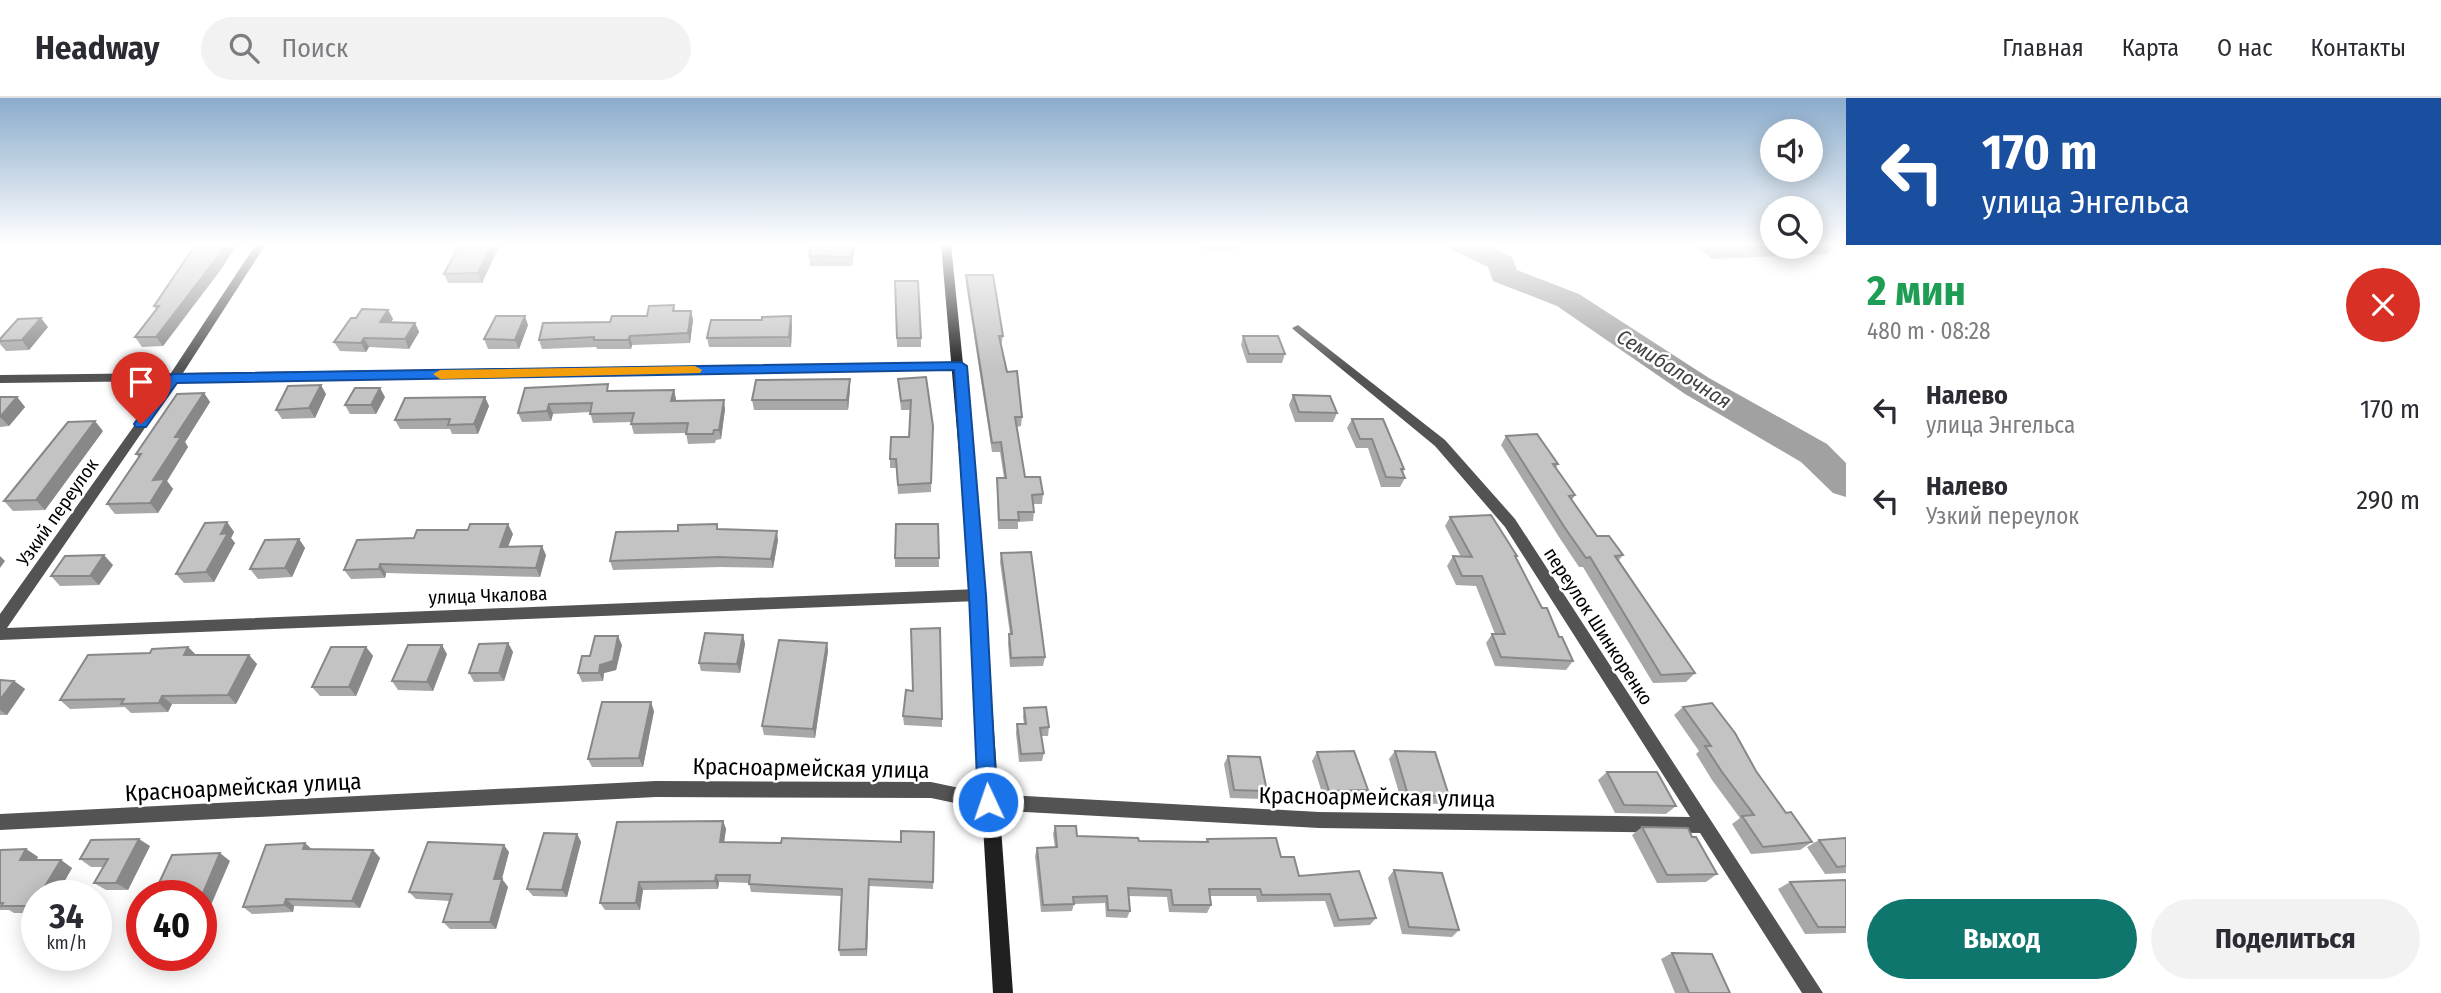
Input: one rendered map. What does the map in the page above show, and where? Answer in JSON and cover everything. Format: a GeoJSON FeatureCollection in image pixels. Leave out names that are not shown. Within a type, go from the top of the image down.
{"type":"FeatureCollection","features":[{"type":"Feature","properties":{"kind":"street","name":"Узкий переулок"},"geometry":{"type":"LineString","coordinates":[[0,626],[173,379],[234,286]]}},
{"type":"Feature","properties":{"kind":"street"},"geometry":{"type":"LineString","coordinates":[[951,286],[961,366],[978,595],[988,802],[1003,993]]}},
{"type":"Feature","properties":{"kind":"street","name":"переулок Шинкоренко"},"geometry":{"type":"LineString","coordinates":[[1298,327],[1440,443],[1510,523],[1813,993]]}},
{"type":"Feature","properties":{"kind":"street"},"geometry":{"type":"LineString","coordinates":[[0,379],[173,379],[961,366]]}},
{"type":"Feature","properties":{"kind":"street","name":"улица Чкалова"},"geometry":{"type":"LineString","coordinates":[[0,634],[978,595]]}},
{"type":"Feature","properties":{"kind":"street","name":"Красноармейская улица"},"geometry":{"type":"LineString","coordinates":[[0,822],[656,789],[931,790],[988,802],[1319,820],[1704,825]]}},
{"type":"Feature","properties":{"kind":"building"},"geometry":{"type":"Polygon","coordinates":[[[168,286],[195,286],[156,337],[135,337],[159,306],[154,306],[168,286]]]}},
{"type":"Feature","properties":{"kind":"building"},"geometry":{"type":"Polygon","coordinates":[[[895,286],[918,286],[921,338],[897,338],[895,286]]]}},
{"type":"Feature","properties":{"kind":"building"},"geometry":{"type":"Polygon","coordinates":[[[968,286],[995,286],[1003,336],[999,336],[1007,372],[1017,371],[1022,417],[1015,417],[1025,477],[1040,477],[1043,494],[1032,495],[1034,512],[1018,512],[1019,520],[999,520],[997,478],[1006,478],[1001,442],[992,443],[968,286]]]}},
{"type":"Feature","properties":{"kind":"building"},"geometry":{"type":"Polygon","coordinates":[[[674,305],[673,311],[691,311],[688,333],[630,336],[628,340],[594,340],[594,337],[539,340],[543,323],[610,322],[612,316],[647,316],[649,306],[674,305]]]}},
{"type":"Feature","properties":{"kind":"building"},"geometry":{"type":"Polygon","coordinates":[[[362,309],[388,310],[380,322],[415,323],[405,339],[364,338],[361,343],[334,342],[351,318],[356,318],[362,309]]]}},
{"type":"Feature","properties":{"kind":"building"},"geometry":{"type":"Polygon","coordinates":[[[496,316],[525,316],[515,340],[484,339],[496,316]]]}},
{"type":"Feature","properties":{"kind":"building"},"geometry":{"type":"Polygon","coordinates":[[[791,316],[789,337],[707,338],[711,320],[762,320],[762,317],[791,316]]]}},
{"type":"Feature","properties":{"kind":"building"},"geometry":{"type":"Polygon","coordinates":[[[41,318],[22,340],[0,341],[18,319],[41,318]]]}},
{"type":"Feature","properties":{"kind":"building"},"geometry":{"type":"Polygon","coordinates":[[[1243,336],[1278,336],[1285,354],[1249,354],[1243,336]]]}},
{"type":"Feature","properties":{"kind":"building"},"geometry":{"type":"Polygon","coordinates":[[[926,377],[933,426],[931,483],[898,485],[896,459],[890,459],[891,437],[909,437],[911,400],[901,401],[898,379],[926,377]]]}},
{"type":"Feature","properties":{"kind":"building"},"geometry":{"type":"Polygon","coordinates":[[[850,379],[847,400],[752,400],[756,380],[850,379]]]}},
{"type":"Feature","properties":{"kind":"building"},"geometry":{"type":"Polygon","coordinates":[[[608,384],[607,391],[674,390],[671,401],[724,400],[719,430],[714,430],[713,434],[686,434],[688,423],[631,424],[634,413],[590,414],[592,403],[549,404],[547,411],[518,413],[525,388],[608,384]]]}},
{"type":"Feature","properties":{"kind":"building"},"geometry":{"type":"Polygon","coordinates":[[[321,385],[309,408],[276,410],[288,386],[321,385]]]}},
{"type":"Feature","properties":{"kind":"building"},"geometry":{"type":"Polygon","coordinates":[[[355,388],[380,388],[371,405],[345,405],[355,388]]]}},
{"type":"Feature","properties":{"kind":"building"},"geometry":{"type":"Polygon","coordinates":[[[204,393],[175,437],[181,437],[153,480],[165,479],[150,503],[107,504],[141,454],[136,454],[177,394],[204,393]]]}},
{"type":"Feature","properties":{"kind":"building"},"geometry":{"type":"Polygon","coordinates":[[[1293,395],[1330,396],[1337,413],[1299,412],[1293,395]]]}},
{"type":"Feature","properties":{"kind":"building"},"geometry":{"type":"Polygon","coordinates":[[[0,397],[17,397],[0,417],[0,397]]]}},
{"type":"Feature","properties":{"kind":"building"},"geometry":{"type":"Polygon","coordinates":[[[485,397],[474,424],[448,425],[450,419],[395,420],[405,398],[485,397]]]}},
{"type":"Feature","properties":{"kind":"building"},"geometry":{"type":"Polygon","coordinates":[[[1352,419],[1383,419],[1404,469],[1401,469],[1405,478],[1386,477],[1372,439],[1360,439],[1352,419]]]}},
{"type":"Feature","properties":{"kind":"building"},"geometry":{"type":"Polygon","coordinates":[[[95,421],[36,500],[4,501],[68,422],[95,421]]]}},
{"type":"Feature","properties":{"kind":"building"},"geometry":{"type":"Polygon","coordinates":[[[1537,434],[1558,464],[1553,464],[1575,495],[1569,496],[1597,536],[1609,536],[1623,555],[1615,556],[1695,673],[1661,675],[1590,557],[1586,558],[1565,528],[1506,436],[1537,434]]]}},
{"type":"Feature","properties":{"kind":"building"},"geometry":{"type":"Polygon","coordinates":[[[1491,515],[1517,556],[1542,608],[1547,608],[1573,661],[1501,657],[1492,634],[1505,634],[1482,576],[1462,576],[1453,556],[1472,557],[1450,517],[1491,515]]]}},
{"type":"Feature","properties":{"kind":"building"},"geometry":{"type":"Polygon","coordinates":[[[227,522],[221,534],[228,533],[206,572],[176,574],[205,523],[227,522]]]}},
{"type":"Feature","properties":{"kind":"building"},"geometry":{"type":"Polygon","coordinates":[[[470,524],[508,524],[500,547],[542,546],[536,568],[380,564],[379,569],[344,570],[357,540],[414,538],[417,530],[468,530],[470,524]]]}},
{"type":"Feature","properties":{"kind":"building"},"geometry":{"type":"Polygon","coordinates":[[[717,524],[717,529],[777,531],[771,559],[719,557],[610,561],[616,532],[678,531],[678,525],[717,524]]]}},
{"type":"Feature","properties":{"kind":"building"},"geometry":{"type":"Polygon","coordinates":[[[896,524],[938,524],[939,558],[895,558],[896,524]]]}},
{"type":"Feature","properties":{"kind":"building"},"geometry":{"type":"Polygon","coordinates":[[[299,539],[285,568],[250,569],[265,540],[299,539]]]}},
{"type":"Feature","properties":{"kind":"building"},"geometry":{"type":"Polygon","coordinates":[[[1031,552],[1045,657],[1011,658],[1009,634],[1012,634],[1001,553],[1031,552]]]}},
{"type":"Feature","properties":{"kind":"building"},"geometry":{"type":"Polygon","coordinates":[[[104,555],[90,576],[51,576],[65,556],[104,555]]]}},
{"type":"Feature","properties":{"kind":"building"},"geometry":{"type":"Polygon","coordinates":[[[940,628],[942,719],[903,716],[906,690],[913,691],[911,629],[940,628]]]}},
{"type":"Feature","properties":{"kind":"building"},"geometry":{"type":"Polygon","coordinates":[[[705,633],[743,635],[737,664],[699,663],[705,633]]]}},
{"type":"Feature","properties":{"kind":"building"},"geometry":{"type":"Polygon","coordinates":[[[595,636],[618,636],[613,661],[600,665],[599,673],[578,673],[582,656],[590,656],[595,636]]]}},
{"type":"Feature","properties":{"kind":"building"},"geometry":{"type":"Polygon","coordinates":[[[779,640],[827,643],[813,729],[762,726],[779,640]]]}},
{"type":"Feature","properties":{"kind":"building"},"geometry":{"type":"Polygon","coordinates":[[[508,643],[499,673],[469,673],[479,644],[508,643]]]}},
{"type":"Feature","properties":{"kind":"building"},"geometry":{"type":"Polygon","coordinates":[[[408,645],[442,645],[427,682],[392,681],[408,645]]]}},
{"type":"Feature","properties":{"kind":"building"},"geometry":{"type":"Polygon","coordinates":[[[188,647],[184,655],[249,655],[228,695],[162,696],[159,703],[121,704],[124,699],[60,700],[88,655],[150,653],[152,649],[188,647]]]}},
{"type":"Feature","properties":{"kind":"building"},"geometry":{"type":"Polygon","coordinates":[[[331,647],[366,647],[349,687],[312,687],[331,647]]]}},
{"type":"Feature","properties":{"kind":"building"},"geometry":{"type":"Polygon","coordinates":[[[0,680],[14,681],[0,700],[0,680]]]}},
{"type":"Feature","properties":{"kind":"building"},"geometry":{"type":"Polygon","coordinates":[[[602,702],[651,702],[639,758],[588,759],[602,702]]]}},
{"type":"Feature","properties":{"kind":"building"},"geometry":{"type":"Polygon","coordinates":[[[1712,703],[1735,733],[1756,771],[1786,813],[1791,812],[1812,842],[1763,847],[1742,816],[1754,815],[1722,772],[1705,746],[1711,746],[1683,707],[1712,703]]]}},
{"type":"Feature","properties":{"kind":"building"},"geometry":{"type":"Polygon","coordinates":[[[1046,707],[1049,727],[1040,728],[1044,753],[1021,754],[1017,724],[1026,724],[1024,708],[1046,707]]]}},
{"type":"Feature","properties":{"kind":"building"},"geometry":{"type":"Polygon","coordinates":[[[1354,751],[1368,790],[1329,791],[1317,752],[1354,751]]]}},
{"type":"Feature","properties":{"kind":"building"},"geometry":{"type":"Polygon","coordinates":[[[1395,751],[1435,752],[1449,796],[1408,795],[1395,751]]]}},
{"type":"Feature","properties":{"kind":"building"},"geometry":{"type":"Polygon","coordinates":[[[1228,756],[1260,757],[1267,791],[1234,790],[1228,756]]]}},
{"type":"Feature","properties":{"kind":"building"},"geometry":{"type":"Polygon","coordinates":[[[1607,772],[1657,772],[1676,806],[1624,805],[1607,772]]]}},
{"type":"Feature","properties":{"kind":"building"},"geometry":{"type":"Polygon","coordinates":[[[723,821],[720,842],[781,843],[782,838],[901,842],[901,831],[934,832],[933,882],[869,879],[866,949],[839,950],[842,889],[749,884],[750,875],[716,875],[715,881],[639,882],[636,903],[600,903],[617,822],[723,821]]]}},
{"type":"Feature","properties":{"kind":"building"},"geometry":{"type":"Polygon","coordinates":[[[1055,826],[1076,826],[1077,836],[1138,838],[1139,841],[1208,842],[1207,839],[1276,838],[1281,857],[1294,857],[1299,876],[1359,871],[1376,918],[1339,920],[1330,894],[1262,895],[1260,889],[1209,889],[1211,905],[1173,905],[1171,890],[1128,888],[1130,911],[1108,910],[1107,896],[1073,897],[1074,904],[1043,905],[1037,848],[1057,847],[1055,826]]]}},
{"type":"Feature","properties":{"kind":"building"},"geometry":{"type":"Polygon","coordinates":[[[1642,827],[1688,828],[1717,874],[1667,875],[1642,827]]]}},
{"type":"Feature","properties":{"kind":"building"},"geometry":{"type":"Polygon","coordinates":[[[544,833],[577,834],[562,890],[527,889],[544,833]]]}},
{"type":"Feature","properties":{"kind":"building"},"geometry":{"type":"Polygon","coordinates":[[[1846,838],[1846,866],[1837,867],[1819,840],[1846,838]]]}},
{"type":"Feature","properties":{"kind":"building"},"geometry":{"type":"Polygon","coordinates":[[[139,839],[116,883],[112,883],[112,880],[96,880],[108,859],[80,859],[91,840],[139,839]]]}},
{"type":"Feature","properties":{"kind":"building"},"geometry":{"type":"Polygon","coordinates":[[[428,842],[504,845],[494,879],[502,879],[490,922],[443,922],[452,894],[409,892],[428,842]]]}},
{"type":"Feature","properties":{"kind":"building"},"geometry":{"type":"Polygon","coordinates":[[[305,843],[303,849],[373,850],[352,901],[286,899],[284,905],[243,907],[266,845],[305,843]]]}},
{"type":"Feature","properties":{"kind":"building"},"geometry":{"type":"Polygon","coordinates":[[[26,849],[20,860],[61,860],[49,880],[21,880],[21,906],[1,906],[0,850],[26,849]]]}},
{"type":"Feature","properties":{"kind":"building"},"geometry":{"type":"Polygon","coordinates":[[[220,853],[209,880],[160,880],[172,855],[220,853]]]}},
{"type":"Feature","properties":{"kind":"building"},"geometry":{"type":"Polygon","coordinates":[[[1394,870],[1442,873],[1459,930],[1409,927],[1394,870]]]}},
{"type":"Feature","properties":{"kind":"building"},"geometry":{"type":"Polygon","coordinates":[[[1845,880],[1846,927],[1818,927],[1790,882],[1845,880]]]}},
{"type":"Feature","properties":{"kind":"building"},"geometry":{"type":"Polygon","coordinates":[[[1672,953],[1712,954],[1730,993],[1689,993],[1672,953]]]}},
{"type":"Feature","properties":{"kind":"waterway","name":"Семибалочная"},"geometry":{"type":"LineString","coordinates":[[1531,286],[1568,300],[1697,386],[1814,453],[1846,484]]}},
{"type":"Feature","properties":{"kind":"slow traffic"},"geometry":{"type":"LineString","coordinates":[[440,374],[695,370]]}},
{"type":"Feature","properties":{"kind":"route"},"geometry":{"type":"LineString","coordinates":[[141,424],[173,379],[961,366],[978,595],[988,802]]}}]}
